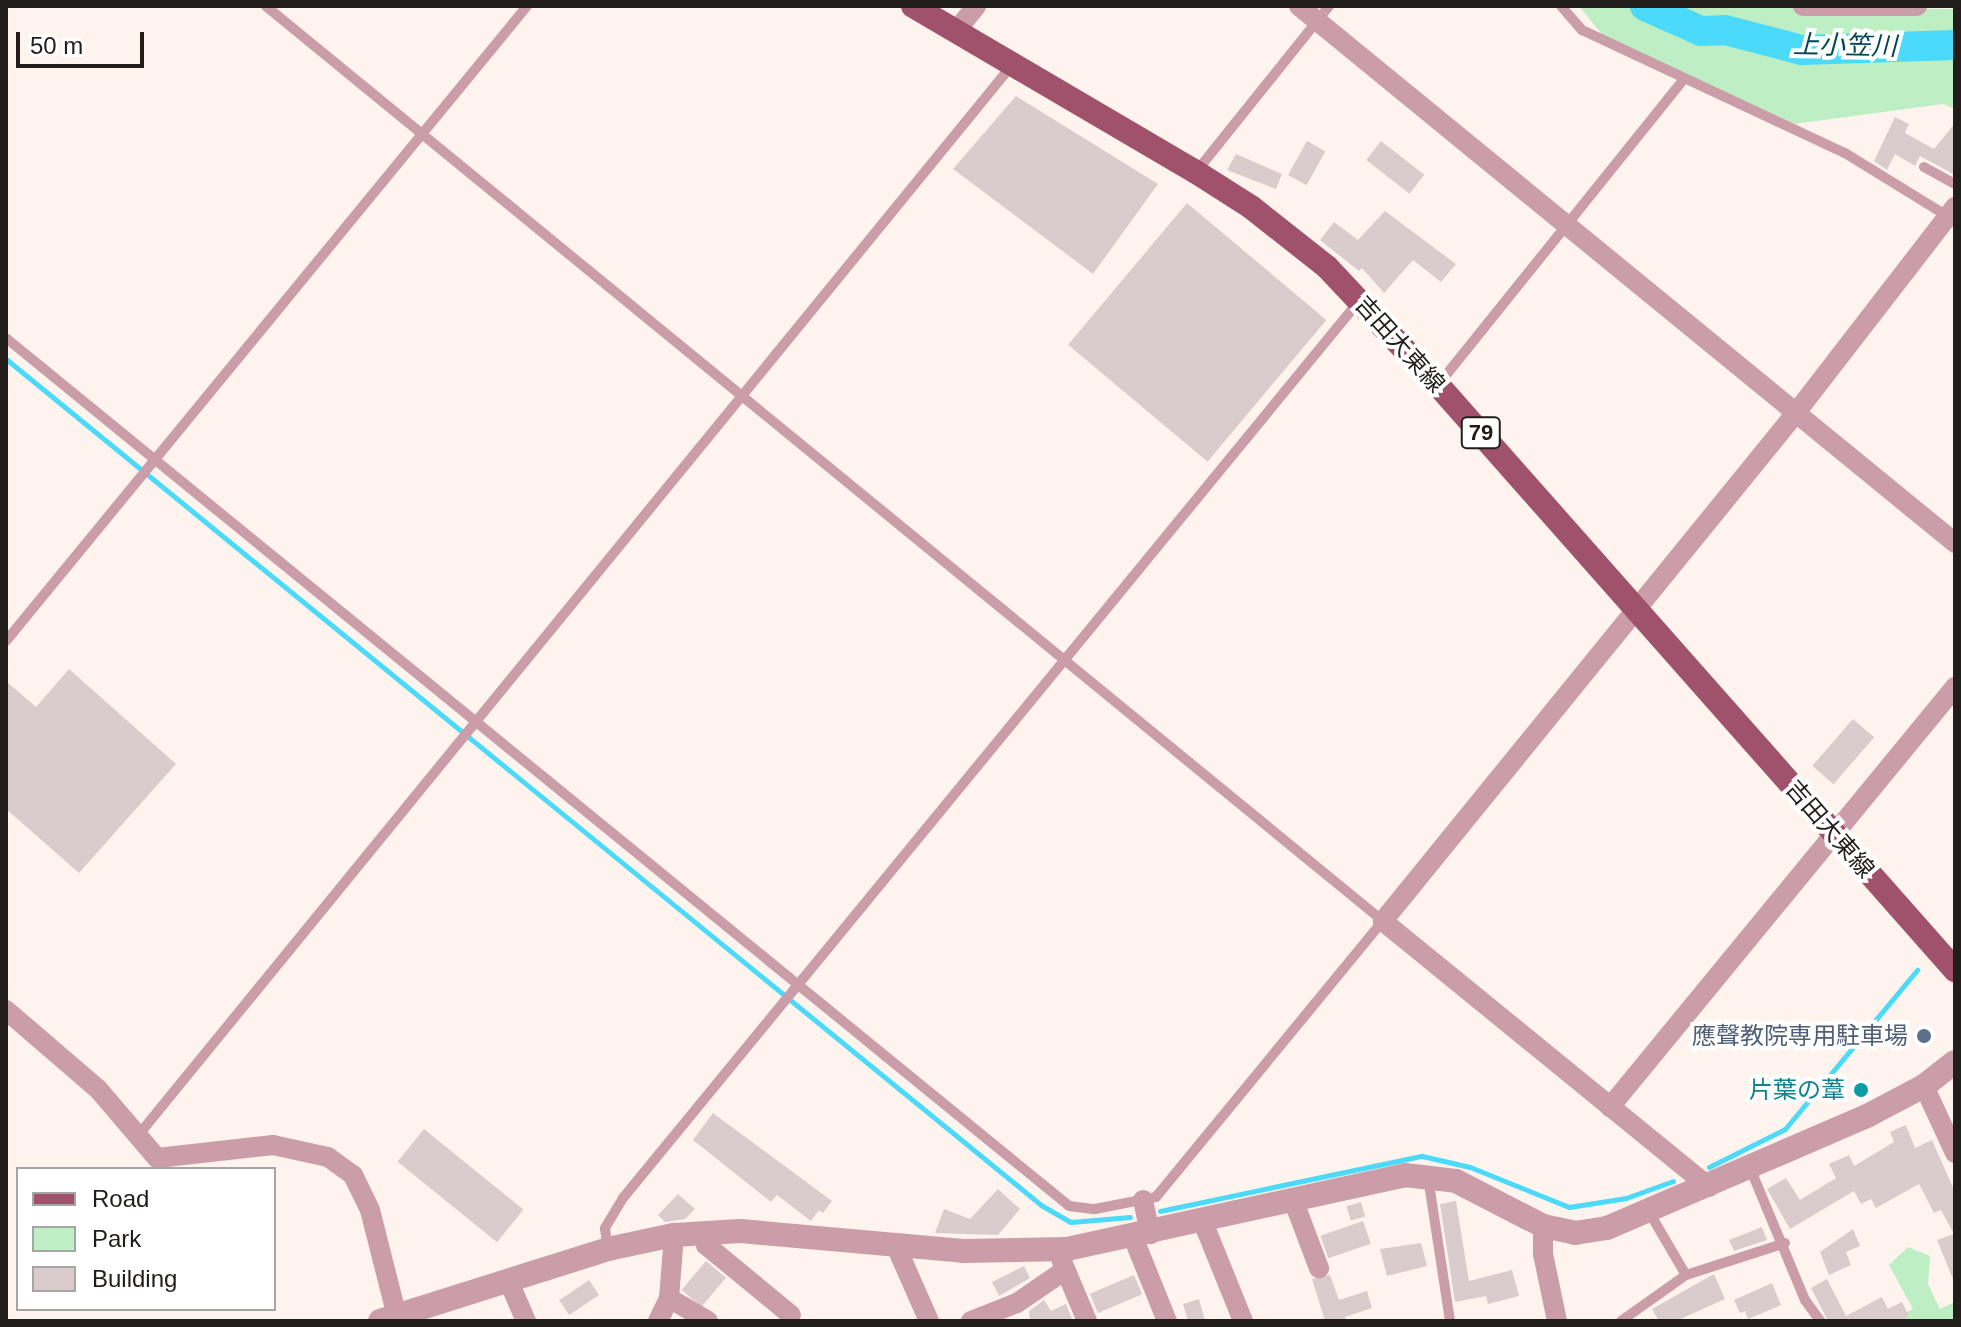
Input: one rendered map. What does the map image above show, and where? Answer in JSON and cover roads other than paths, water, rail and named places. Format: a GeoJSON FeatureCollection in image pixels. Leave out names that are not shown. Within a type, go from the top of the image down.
{"type":"FeatureCollection","features":[{"type":"Feature","properties":{"kind":"main road","name":"吉田大東線"},"geometry":{"type":"LineString","coordinates":[[913,6],[1196,172],[1284,231],[1361,299],[1955,970]]}},
{"type":"Feature","properties":{"kind":"street"},"geometry":{"type":"LineString","coordinates":[[956,31],[976,6]]}},
{"type":"Feature","properties":{"kind":"street"},"geometry":{"type":"LineString","coordinates":[[1299,6],[1323,13],[1566,226],[1955,543]]}},
{"type":"Feature","properties":{"kind":"street"},"geometry":{"type":"LineString","coordinates":[[1803,6],[1917,6]]}},
{"type":"Feature","properties":{"kind":"street"},"geometry":{"type":"LineString","coordinates":[[1709,1187],[1383,921],[1795,414],[1951,216]]}},
{"type":"Feature","properties":{"kind":"street"},"geometry":{"type":"LineString","coordinates":[[1610,1107],[1955,687]]}},
{"type":"Feature","properties":{"kind":"street"},"geometry":{"type":"LineString","coordinates":[[6,1010],[98,1089],[136,1138],[157,1158],[273,1145],[328,1157],[353,1175],[370,1210],[388,1319],[608,1249],[674,1235],[740,1231],[1062,1260],[1141,1236],[1428,1174],[1456,1181],[1543,1226],[1575,1233],[1607,1228],[1709,1187],[1924,1086],[1955,1062]]}},
{"type":"Feature","properties":{"kind":"street"},"geometry":{"type":"LineString","coordinates":[[1924,1086],[1955,1153]]}},
{"type":"Feature","properties":{"kind":"street"},"geometry":{"type":"LineString","coordinates":[[1143,1200],[1141,1236],[1167,1321]]}},
{"type":"Feature","properties":{"kind":"street"},"geometry":{"type":"LineString","coordinates":[[1294,1202],[1319,1268]]}},
{"type":"Feature","properties":{"kind":"street"},"geometry":{"type":"LineString","coordinates":[[1203,1222],[1243,1321]]}},
{"type":"Feature","properties":{"kind":"street"},"geometry":{"type":"LineString","coordinates":[[1543,1226],[1543,1254],[1557,1321]]}},
{"type":"Feature","properties":{"kind":"street"},"geometry":{"type":"LineString","coordinates":[[705,1232],[706,1245],[791,1315]]}},
{"type":"Feature","properties":{"kind":"street"},"geometry":{"type":"LineString","coordinates":[[658,1321],[669,1298],[674,1235]]}},
{"type":"Feature","properties":{"kind":"street"},"geometry":{"type":"LineString","coordinates":[[896,1246],[929,1321]]}},
{"type":"Feature","properties":{"kind":"street"},"geometry":{"type":"LineString","coordinates":[[971,1321],[1017,1303],[1062,1260]]}},
{"type":"Feature","properties":{"kind":"street"},"geometry":{"type":"LineString","coordinates":[[1062,1260],[1087,1321]]}},
{"type":"Feature","properties":{"kind":"street"},"geometry":{"type":"LineString","coordinates":[[509,1282],[526,1321]]}},
{"type":"Feature","properties":{"kind":"street"},"geometry":{"type":"LineString","coordinates":[[669,1298],[708,1321]]}},
{"type":"Feature","properties":{"kind":"lane"},"geometry":{"type":"LineString","coordinates":[[6,338],[152,463],[794,988],[1069,1206],[1095,1209],[1156,1197],[1383,921],[266,6]]}},
{"type":"Feature","properties":{"kind":"lane"},"geometry":{"type":"LineString","coordinates":[[6,641],[527,6]]}},
{"type":"Feature","properties":{"kind":"lane"},"geometry":{"type":"LineString","coordinates":[[1561,6],[1582,30],[1845,153],[1951,216]]}},
{"type":"Feature","properties":{"kind":"lane"},"geometry":{"type":"LineString","coordinates":[[1196,172],[1323,13]]}},
{"type":"Feature","properties":{"kind":"lane"},"geometry":{"type":"LineString","coordinates":[[136,1138],[1012,65]]}},
{"type":"Feature","properties":{"kind":"lane"},"geometry":{"type":"LineString","coordinates":[[1438,385],[1684,79]]}},
{"type":"Feature","properties":{"kind":"lane"},"geometry":{"type":"LineString","coordinates":[[1924,167],[1955,184]]}},
{"type":"Feature","properties":{"kind":"lane"},"geometry":{"type":"LineString","coordinates":[[608,1249],[605,1228],[612,1213],[1062,658],[1361,299]]}},
{"type":"Feature","properties":{"kind":"lane"},"geometry":{"type":"LineString","coordinates":[[1750,1168],[1785,1243],[1805,1300],[1820,1321]]}},
{"type":"Feature","properties":{"kind":"lane"},"geometry":{"type":"LineString","coordinates":[[1428,1174],[1450,1321]]}},
{"type":"Feature","properties":{"kind":"lane"},"geometry":{"type":"LineString","coordinates":[[1649,1212],[1686,1275]]}},
{"type":"Feature","properties":{"kind":"lane"},"geometry":{"type":"LineString","coordinates":[[1621,1321],[1686,1275],[1785,1243]]}},
{"type":"Feature","properties":{"kind":"waterway","name":"上小笠川"},"geometry":{"type":"LineString","coordinates":[[1645,6],[1701,31],[1725,30],[1802,50],[1955,45]]}},
{"type":"Feature","properties":{"kind":"waterway"},"geometry":{"type":"LineString","coordinates":[[6,359],[1041,1205],[1071,1222],[1130,1217]]}},
{"type":"Feature","properties":{"kind":"waterway"},"geometry":{"type":"LineString","coordinates":[[1709,1167],[1785,1129],[1917,970]]}},
{"type":"Feature","properties":{"kind":"waterway"},"geometry":{"type":"LineString","coordinates":[[1160,1211],[1422,1156],[1470,1167],[1569,1207],[1626,1198],[1673,1181]]}},
{"type":"Feature","properties":{"kind":"place","name":"應聲教院専用駐車場"},"geometry":{"type":"Point","coordinates":[1924,1036]}},
{"type":"Feature","properties":{"kind":"place","name":"片葉の葦"},"geometry":{"type":"Point","coordinates":[1861,1090]}}]}
